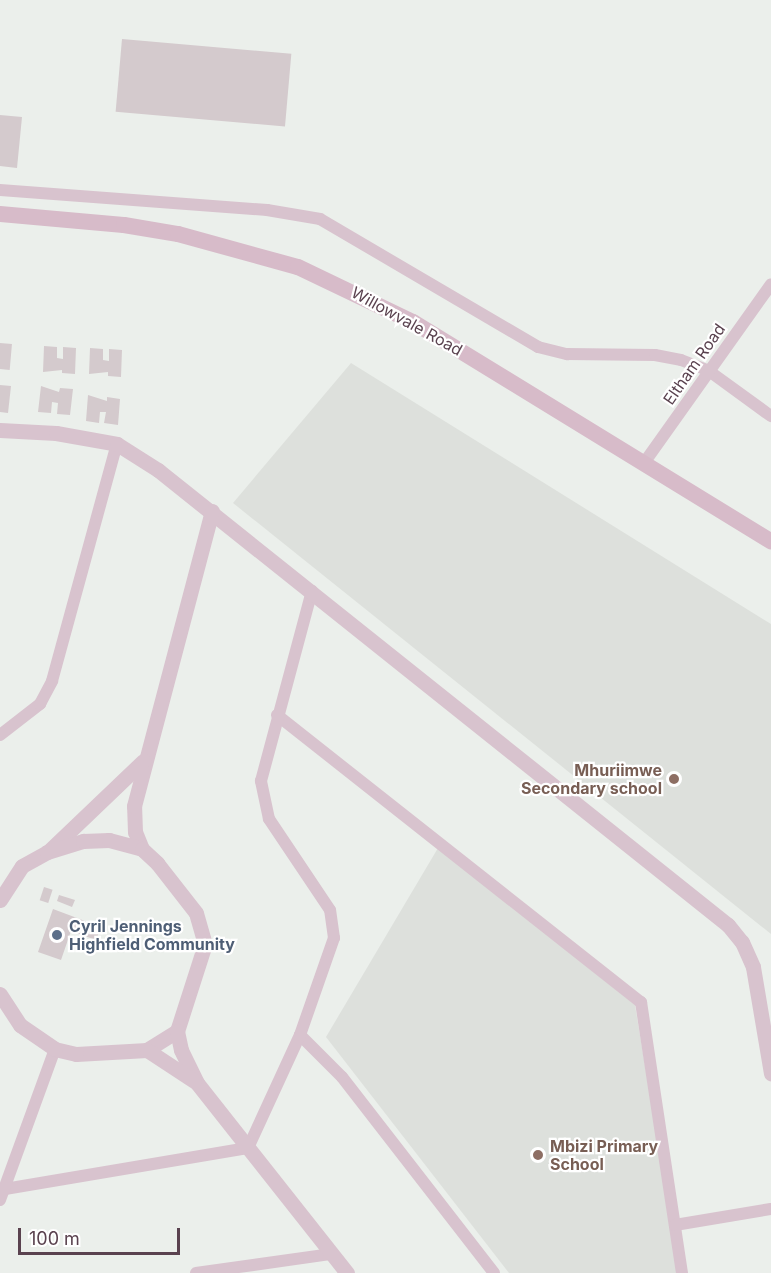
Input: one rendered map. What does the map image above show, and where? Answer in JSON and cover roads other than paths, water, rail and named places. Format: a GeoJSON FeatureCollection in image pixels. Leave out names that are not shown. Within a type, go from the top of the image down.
{"type":"FeatureCollection","features":[{"type":"Feature","properties":{"kind":"main road","name":"Willowvale Road"},"geometry":{"type":"LineString","coordinates":[[0,214],[167,232],[237,247],[298,267],[413,322],[771,541]]}},
{"type":"Feature","properties":{"kind":"street"},"geometry":{"type":"LineString","coordinates":[[0,190],[294,213],[320,219],[538,347],[567,354],[655,355],[709,370],[771,416]]}},
{"type":"Feature","properties":{"kind":"street","name":"Eltham Road"},"geometry":{"type":"LineString","coordinates":[[644,463],[771,284]]}},
{"type":"Feature","properties":{"kind":"street"},"geometry":{"type":"LineString","coordinates":[[0,430],[56,433],[117,444],[212,511],[728,925],[742,942],[753,967],[765,1007],[771,1073]]}},
{"type":"Feature","properties":{"kind":"street"},"geometry":{"type":"LineString","coordinates":[[0,735],[40,704],[52,681],[117,444]]}},
{"type":"Feature","properties":{"kind":"street"},"geometry":{"type":"LineString","coordinates":[[212,511],[146,756],[134,813],[142,849],[196,913],[204,931],[202,960],[177,1031],[181,1050],[197,1083],[347,1273]]}},
{"type":"Feature","properties":{"kind":"street"},"geometry":{"type":"LineString","coordinates":[[248,1148],[300,1035],[334,938],[334,924],[330,910],[269,819],[262,798],[261,781],[312,591]]}},
{"type":"Feature","properties":{"kind":"street"},"geometry":{"type":"LineString","coordinates":[[277,715],[640,1002],[645,1014],[682,1273]]}},
{"type":"Feature","properties":{"kind":"street"},"geometry":{"type":"LineString","coordinates":[[47,852],[132,774],[146,756]]}},
{"type":"Feature","properties":{"kind":"street"},"geometry":{"type":"LineString","coordinates":[[1,895],[22,866],[47,852],[83,841],[109,840],[142,849]]}},
{"type":"Feature","properties":{"kind":"street"},"geometry":{"type":"LineString","coordinates":[[0,994],[20,1025],[55,1049],[76,1054],[147,1050],[177,1031]]}},
{"type":"Feature","properties":{"kind":"street"},"geometry":{"type":"LineString","coordinates":[[300,1035],[342,1077],[494,1273]]}},
{"type":"Feature","properties":{"kind":"street"},"geometry":{"type":"LineString","coordinates":[[2,1195],[55,1049]]}},
{"type":"Feature","properties":{"kind":"street"},"geometry":{"type":"LineString","coordinates":[[147,1050],[197,1083]]}},
{"type":"Feature","properties":{"kind":"street"},"geometry":{"type":"LineString","coordinates":[[2,1195],[248,1148]]}},
{"type":"Feature","properties":{"kind":"street"},"geometry":{"type":"LineString","coordinates":[[675,1225],[771,1209]]}},
{"type":"Feature","properties":{"kind":"street"},"geometry":{"type":"LineString","coordinates":[[196,1273],[332,1254]]}},
{"type":"Feature","properties":{"kind":"place","name":"Mhuriimwe Secondary school"},"geometry":{"type":"Point","coordinates":[674,779]}},
{"type":"Feature","properties":{"kind":"place","name":"Cyril Jennings Highfield Community"},"geometry":{"type":"Point","coordinates":[57,935]}},
{"type":"Feature","properties":{"kind":"place","name":"Mbizi Primary School"},"geometry":{"type":"Point","coordinates":[538,1155]}}]}
